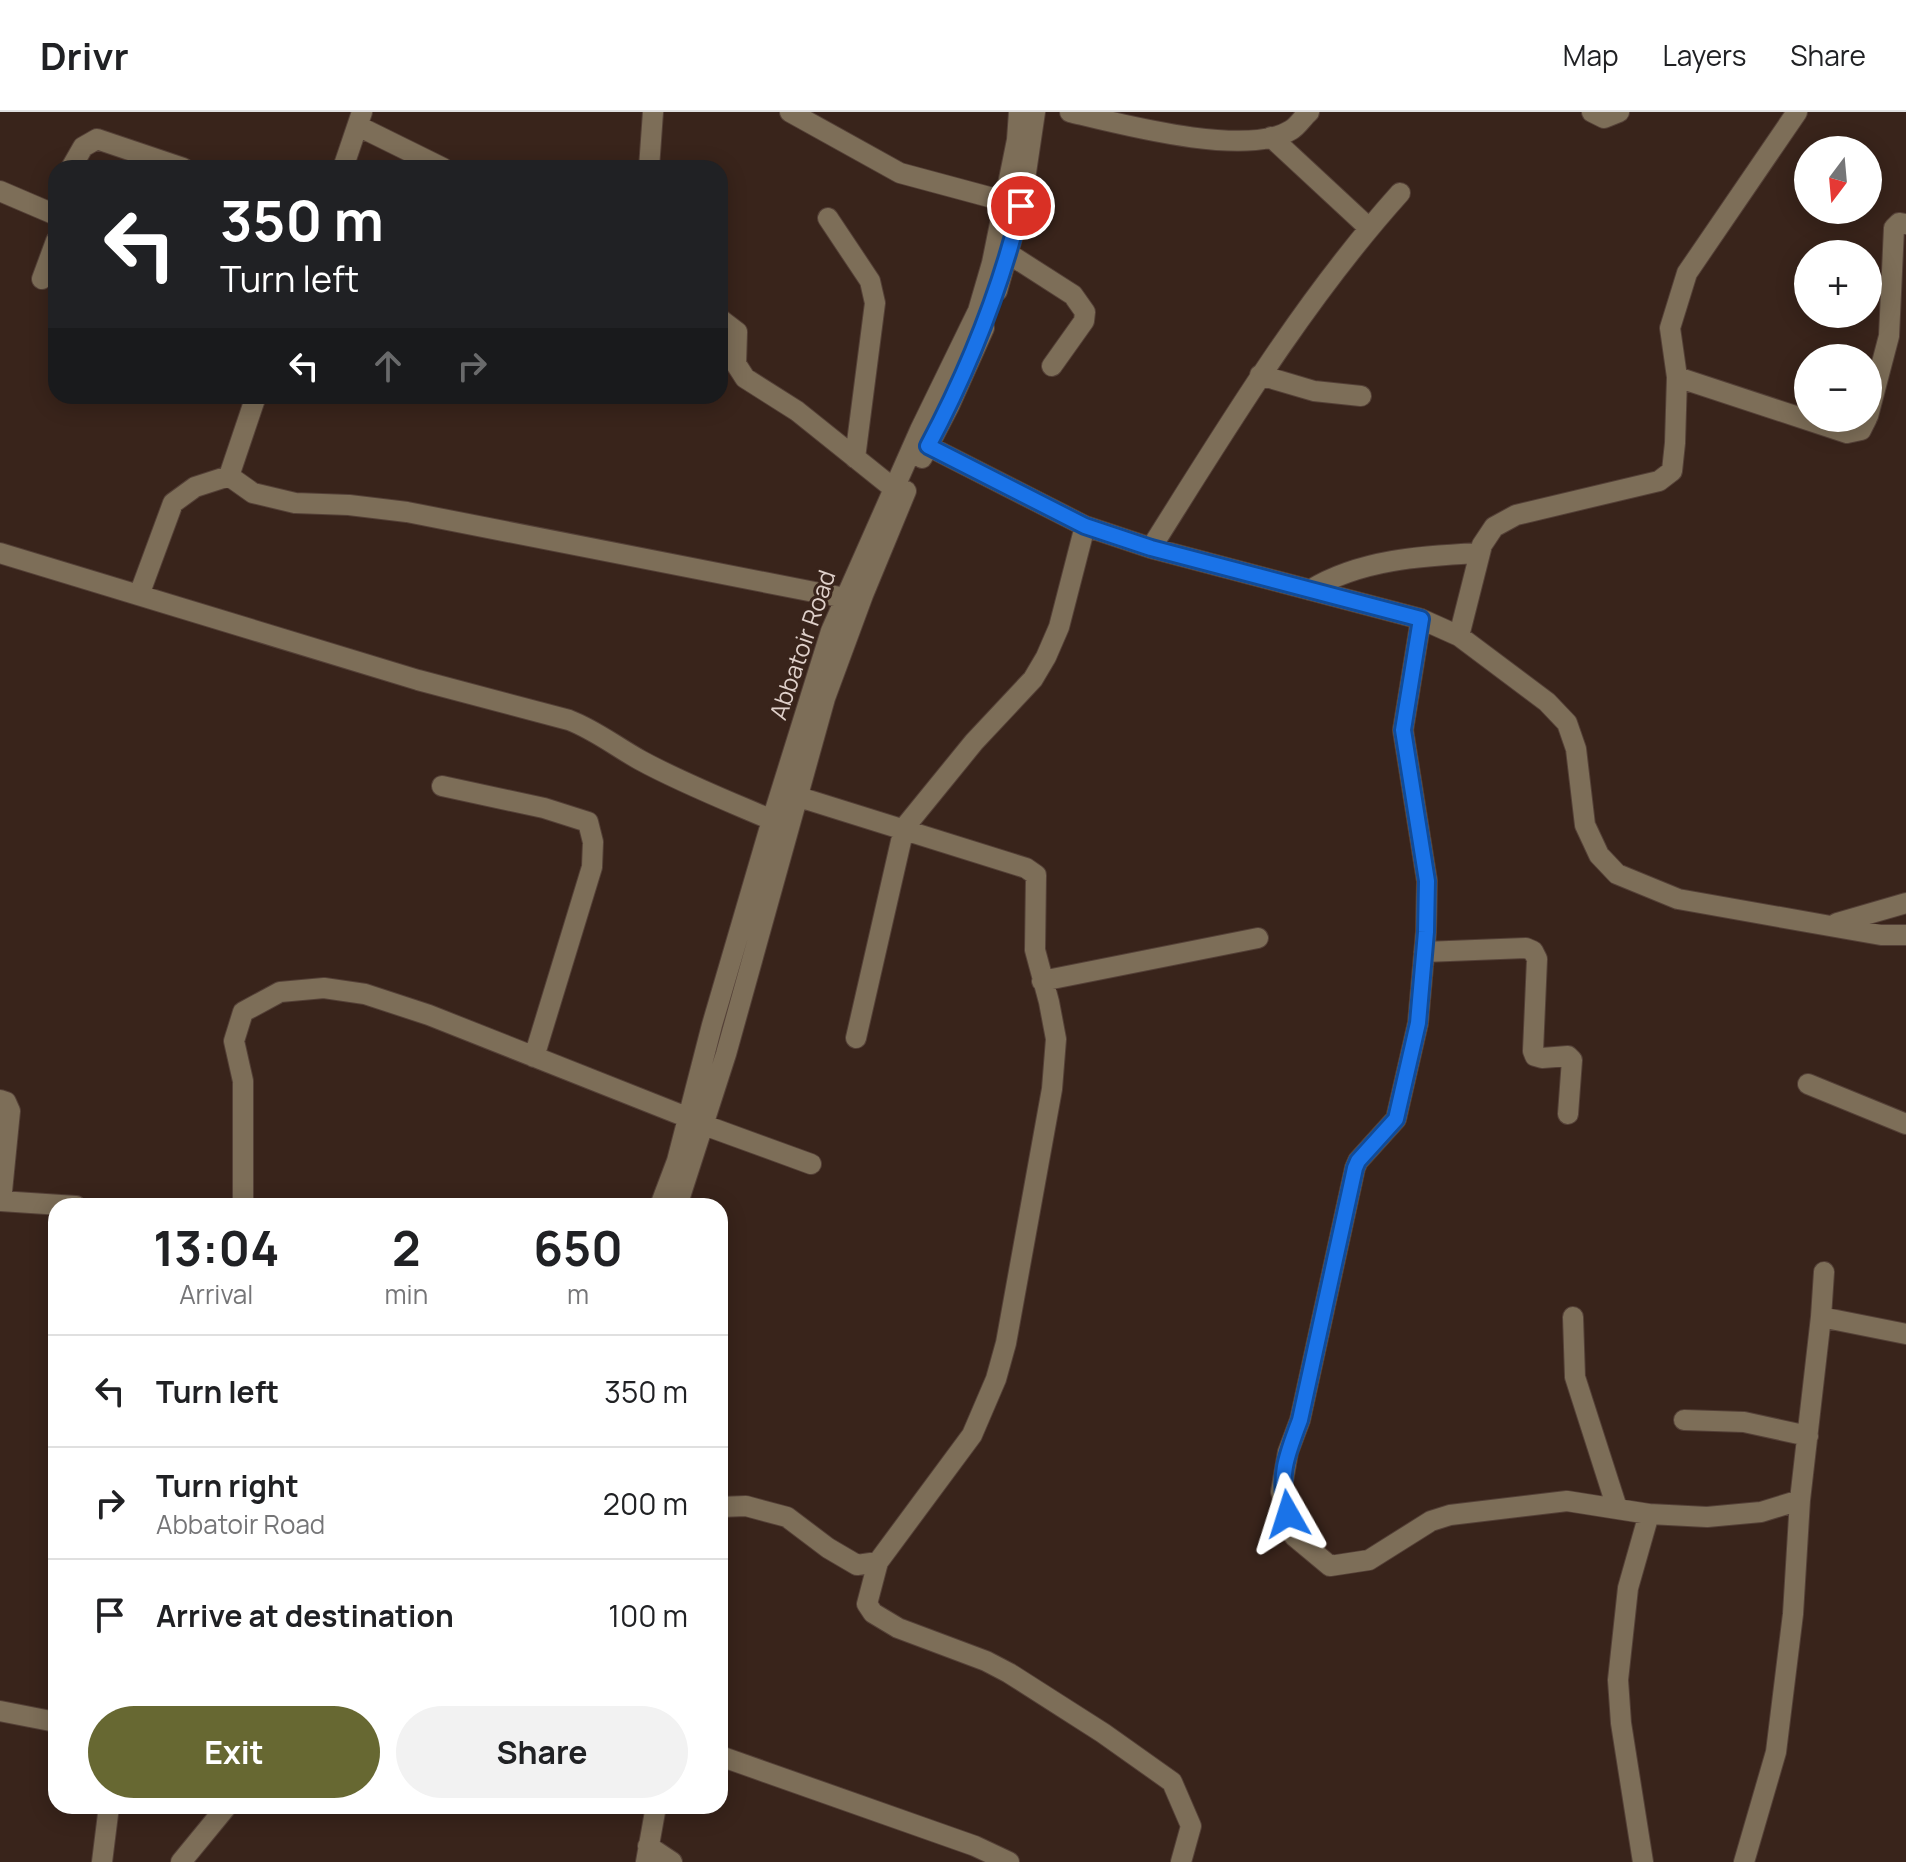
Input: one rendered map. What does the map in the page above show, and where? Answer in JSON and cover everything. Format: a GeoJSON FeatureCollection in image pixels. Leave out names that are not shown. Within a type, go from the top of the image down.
{"type":"FeatureCollection","features":[{"type":"Feature","properties":{"kind":"street"},"geometry":{"type":"LineString","coordinates":[[650,160],[653,112]]}},
{"type":"Feature","properties":{"kind":"street"},"geometry":{"type":"LineString","coordinates":[[790,112],[900,173],[1004,201]]}},
{"type":"Feature","properties":{"kind":"street","name":"Abbatoir Road"},"geometry":{"type":"LineString","coordinates":[[679,1198],[772,820],[831,631],[893,488],[978,311],[992,263],[1017,140],[1019,112]]}},
{"type":"Feature","properties":{"kind":"street","name":"Abbatoir Road"},"geometry":{"type":"LineString","coordinates":[[663,1198],[696,1121],[799,797],[825,698],[863,595],[906,492],[982,334],[1009,254],[1030,160],[1035,112]]}},
{"type":"Feature","properties":{"kind":"street"},"geometry":{"type":"LineString","coordinates":[[1070,112],[1226,142],[1271,137],[1291,130],[1309,112]]}},
{"type":"Feature","properties":{"kind":"street"},"geometry":{"type":"LineString","coordinates":[[1592,112],[1604,118],[1619,112]]}},
{"type":"Feature","properties":{"kind":"street"},"geometry":{"type":"LineString","coordinates":[[1459,636],[1482,545],[1494,527],[1516,515],[1659,481],[1672,471],[1677,377],[1670,328],[1687,273],[1797,112]]}},
{"type":"Feature","properties":{"kind":"street"},"geometry":{"type":"LineString","coordinates":[[346,160],[360,119],[429,160]]}},
{"type":"Feature","properties":{"kind":"street"},"geometry":{"type":"LineString","coordinates":[[1271,137],[1369,228]]}},
{"type":"Feature","properties":{"kind":"street"},"geometry":{"type":"LineString","coordinates":[[76,160],[83,147],[97,139],[159,160]]}},
{"type":"Feature","properties":{"kind":"street"},"geometry":{"type":"LineString","coordinates":[[0,191],[48,211]]}},
{"type":"Feature","properties":{"kind":"street"},"geometry":{"type":"LineString","coordinates":[[1151,548],[1260,375],[1369,228],[1400,193]]}},
{"type":"Feature","properties":{"kind":"street"},"geometry":{"type":"LineString","coordinates":[[828,218],[870,281],[875,303],[855,458]]}},
{"type":"Feature","properties":{"kind":"street"},"geometry":{"type":"LineString","coordinates":[[1882,363],[1889,336],[1894,228],[1899,223],[1906,224]]}},
{"type":"Feature","properties":{"kind":"street"},"geometry":{"type":"LineString","coordinates":[[1009,254],[1073,295],[1085,312],[1084,321],[1052,366]]}},
{"type":"Feature","properties":{"kind":"street"},"geometry":{"type":"LineString","coordinates":[[42,279],[48,263]]}},
{"type":"Feature","properties":{"kind":"street"},"geometry":{"type":"LineString","coordinates":[[728,325],[737,332],[736,364],[745,378],[797,411],[893,488]]}},
{"type":"Feature","properties":{"kind":"street"},"geometry":{"type":"LineString","coordinates":[[1260,375],[1314,391],[1361,396]]}},
{"type":"Feature","properties":{"kind":"street"},"geometry":{"type":"LineString","coordinates":[[1677,377],[1794,416]]}},
{"type":"Feature","properties":{"kind":"street"},"geometry":{"type":"LineString","coordinates":[[229,476],[253,404]]}},
{"type":"Feature","properties":{"kind":"street"},"geometry":{"type":"LineString","coordinates":[[928,446],[1085,526],[1151,548],[1421,619],[1459,636],[1547,702],[1567,723],[1576,749],[1585,825],[1599,855],[1617,874],[1678,899],[1881,935],[1906,935]]}},
{"type":"Feature","properties":{"kind":"street"},"geometry":{"type":"LineString","coordinates":[[139,595],[173,503],[195,487],[229,476]]}},
{"type":"Feature","properties":{"kind":"street"},"geometry":{"type":"LineString","coordinates":[[229,476],[253,493],[295,503],[407,512],[845,598]]}},
{"type":"Feature","properties":{"kind":"street"},"geometry":{"type":"LineString","coordinates":[[856,1038],[904,828],[974,742],[1033,679],[1059,627],[1085,526]]}},
{"type":"Feature","properties":{"kind":"street"},"geometry":{"type":"LineString","coordinates":[[0,553],[418,680],[569,720],[591,728],[663,771],[772,820]]}},
{"type":"Feature","properties":{"kind":"street"},"geometry":{"type":"LineString","coordinates":[[1310,590],[1334,575],[1369,566],[1421,556],[1480,553]]}},
{"type":"Feature","properties":{"kind":"street"},"geometry":{"type":"LineString","coordinates":[[1421,619],[1403,730],[1427,881],[1418,1023],[1396,1119],[1355,1168],[1300,1420],[1288,1452],[1281,1492],[1294,1536],[1330,1566],[1369,1560],[1431,1521],[1450,1515],[1567,1501],[1649,1514],[1707,1517],[1761,1512],[1800,1500]]}},
{"type":"Feature","properties":{"kind":"street"},"geometry":{"type":"LineString","coordinates":[[442,786],[544,808],[588,822],[593,842],[592,867],[534,1057]]}},
{"type":"Feature","properties":{"kind":"street"},"geometry":{"type":"LineString","coordinates":[[799,797],[1026,868],[1036,875],[1035,950],[1056,1039],[1052,1089],[1006,1343],[996,1379],[972,1435],[878,1562],[867,1604],[873,1613],[898,1628],[986,1661],[1009,1673],[1172,1782],[1191,1826],[1181,1862]]}},
{"type":"Feature","properties":{"kind":"street"},"geometry":{"type":"LineString","coordinates":[[1830,925],[1906,903]]}},
{"type":"Feature","properties":{"kind":"street"},"geometry":{"type":"LineString","coordinates":[[1042,981],[1258,938]]}},
{"type":"Feature","properties":{"kind":"street"},"geometry":{"type":"LineString","coordinates":[[1424,952],[1526,948],[1533,951],[1537,959],[1533,1051],[1535,1056],[1542,1058],[1568,1056],[1572,1060],[1568,1114]]}},
{"type":"Feature","properties":{"kind":"street"},"geometry":{"type":"LineString","coordinates":[[243,1198],[243,1081],[234,1041],[243,1012],[280,992],[324,988],[365,994],[811,1164]]}},
{"type":"Feature","properties":{"kind":"street"},"geometry":{"type":"LineString","coordinates":[[1808,1084],[1906,1124]]}},
{"type":"Feature","properties":{"kind":"street"},"geometry":{"type":"LineString","coordinates":[[0,1100],[6,1102],[10,1111],[0,1201],[48,1204]]}},
{"type":"Feature","properties":{"kind":"street"},"geometry":{"type":"LineString","coordinates":[[1741,1861],[1776,1752],[1793,1614],[1800,1500],[1824,1272]]}},
{"type":"Feature","properties":{"kind":"street"},"geometry":{"type":"LineString","coordinates":[[1573,1317],[1577,1385],[1617,1508]]}},
{"type":"Feature","properties":{"kind":"street"},"geometry":{"type":"LineString","coordinates":[[1821,1317],[1906,1334]]}},
{"type":"Feature","properties":{"kind":"street"},"geometry":{"type":"LineString","coordinates":[[1684,1420],[1744,1422],[1808,1436]]}},
{"type":"Feature","properties":{"kind":"street"},"geometry":{"type":"LineString","coordinates":[[728,1507],[746,1506],[787,1517],[857,1565],[878,1562]]}},
{"type":"Feature","properties":{"kind":"street"},"geometry":{"type":"LineString","coordinates":[[1643,1862],[1621,1723],[1618,1680],[1628,1588],[1649,1514]]}},
{"type":"Feature","properties":{"kind":"street"},"geometry":{"type":"LineString","coordinates":[[0,1711],[48,1720]]}},
{"type":"Feature","properties":{"kind":"street"},"geometry":{"type":"LineString","coordinates":[[728,1759],[961,1841],[1009,1862]]}},
{"type":"Feature","properties":{"kind":"street"},"geometry":{"type":"LineString","coordinates":[[102,1862],[108,1814]]}},
{"type":"Feature","properties":{"kind":"street"},"geometry":{"type":"LineString","coordinates":[[181,1862],[220,1814]]}},
{"type":"Feature","properties":{"kind":"street"},"geometry":{"type":"LineString","coordinates":[[198,1862],[237,1814]]}},
{"type":"Feature","properties":{"kind":"street"},"geometry":{"type":"LineString","coordinates":[[654,1814],[647,1854],[672,1862]]}},
{"type":"Feature","properties":{"kind":"route"},"geometry":{"type":"LineString","coordinates":[[1021,206],[1006,267],[982,334],[928,446],[1085,526],[1151,548],[1421,619],[1403,730],[1427,881],[1418,1023],[1396,1119],[1355,1168],[1300,1420],[1288,1452],[1281,1492],[1288,1514]]}}]}
